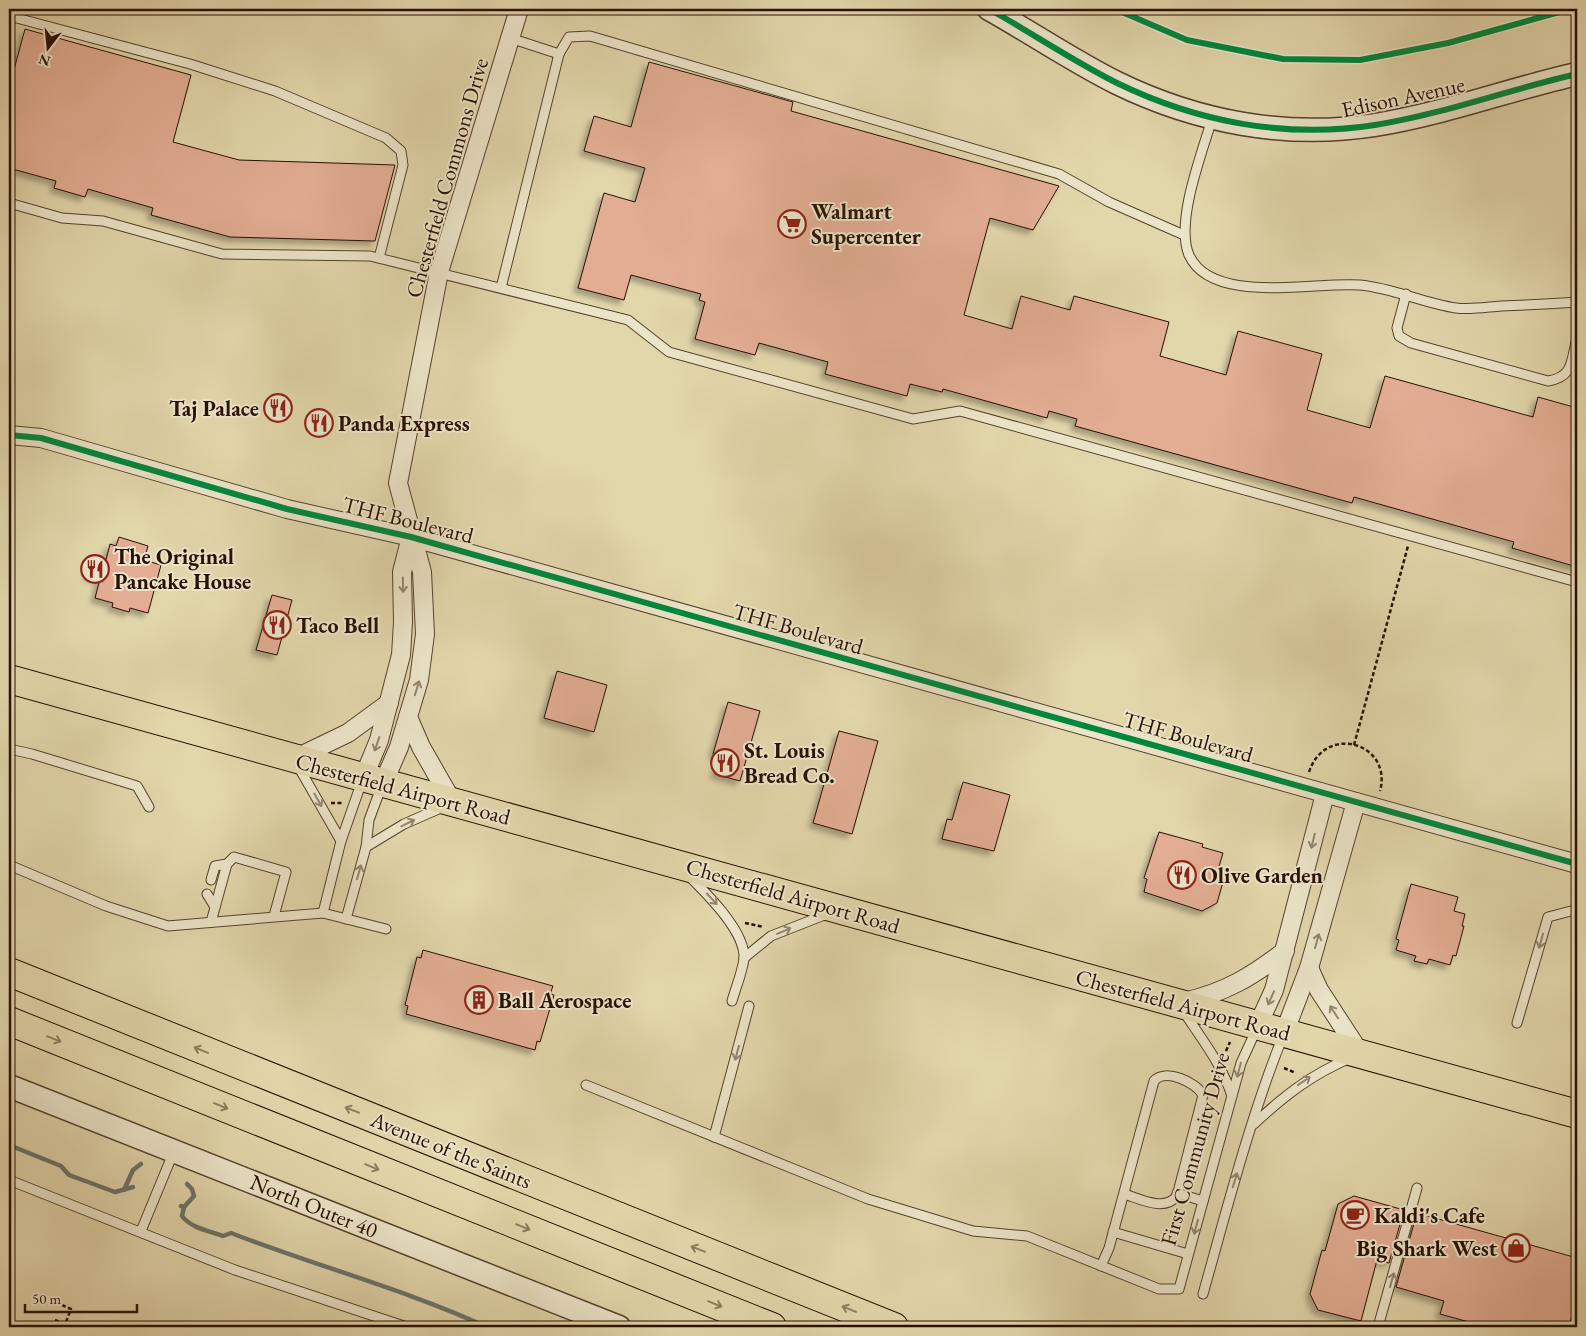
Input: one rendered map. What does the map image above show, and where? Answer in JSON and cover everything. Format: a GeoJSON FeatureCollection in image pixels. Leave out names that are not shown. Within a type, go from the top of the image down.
{"type":"FeatureCollection","features":[{"type":"Feature","properties":{"kind":"main road","name":"Chesterfield Airport Road"},"geometry":{"type":"LineString","coordinates":[[9,679],[1577,1114]]}},
{"type":"Feature","properties":{"kind":"main road","name":"Avenue of the Saints"},"geometry":{"type":"LineString","coordinates":[[9,972],[894,1327]]}},
{"type":"Feature","properties":{"kind":"main road","name":"Avenue of the Saints"},"geometry":{"type":"LineString","coordinates":[[9,1021],[772,1327]]}},
{"type":"Feature","properties":{"kind":"street","name":"Chesterfield Commons Drive"},"geometry":{"type":"LineString","coordinates":[[373,781],[399,747],[424,658],[425,634],[422,572],[411,537],[398,483],[439,272],[519,9]]}},
{"type":"Feature","properties":{"kind":"street","name":"Edison Avenue"},"geometry":{"type":"LineString","coordinates":[[989,9],[1116,82],[1154,99],[1212,119],[1278,129],[1348,129],[1403,120],[1577,74]]}},
{"type":"Feature","properties":{"kind":"street","name":"THF Boulevard"},"geometry":{"type":"LineString","coordinates":[[9,435],[42,438],[287,509],[411,537],[1577,864]]}},
{"type":"Feature","properties":{"kind":"street","name":"Chesterfield Commons Drive"},"geometry":{"type":"LineString","coordinates":[[373,781],[378,740],[401,655],[403,622],[402,572],[411,537]]}},
{"type":"Feature","properties":{"kind":"street"},"geometry":{"type":"LineString","coordinates":[[294,759],[348,733],[389,703]]}},
{"type":"Feature","properties":{"kind":"street"},"geometry":{"type":"LineString","coordinates":[[408,717],[421,747],[453,803]]}},
{"type":"Feature","properties":{"kind":"street","name":"First Community Drive"},"geometry":{"type":"LineString","coordinates":[[1275,1031],[1274,990],[1325,794]]}},
{"type":"Feature","properties":{"kind":"street","name":"First Community Drive"},"geometry":{"type":"LineString","coordinates":[[1275,1031],[1309,968],[1356,802]]}},
{"type":"Feature","properties":{"kind":"street"},"geometry":{"type":"LineString","coordinates":[[1179,1003],[1212,996],[1231,988],[1258,972],[1285,951]]}},
{"type":"Feature","properties":{"kind":"street"},"geometry":{"type":"LineString","coordinates":[[1309,968],[1319,990],[1360,1053]]}},
{"type":"Feature","properties":{"kind":"street","name":"North Outer 40"},"geometry":{"type":"LineString","coordinates":[[9,1086],[619,1327]]}},
{"type":"Feature","properties":{"kind":"lane"},"geometry":{"type":"LineString","coordinates":[[9,15],[190,64],[275,91],[386,138],[401,151],[403,165],[380,258]]}},
{"type":"Feature","properties":{"kind":"lane"},"geometry":{"type":"LineString","coordinates":[[501,288],[559,54],[569,37],[590,36],[600,38],[1059,174],[1109,202],[1184,235]]}},
{"type":"Feature","properties":{"kind":"lane"},"geometry":{"type":"LineString","coordinates":[[510,38],[559,54]]}},
{"type":"Feature","properties":{"kind":"lane"},"geometry":{"type":"LineString","coordinates":[[1212,119],[1185,215],[1184,235],[1189,256],[1202,272],[1222,283],[1246,286],[1359,285],[1406,294],[1456,308],[1577,302]]}},
{"type":"Feature","properties":{"kind":"lane"},"geometry":{"type":"LineString","coordinates":[[9,203],[62,218],[103,221],[222,254],[370,256],[439,272],[628,320],[669,352],[886,412],[914,419],[960,411],[1577,582]]}},
{"type":"Feature","properties":{"kind":"lane"},"geometry":{"type":"LineString","coordinates":[[1406,294],[1398,328],[1399,336],[1411,343],[1548,381],[1560,379],[1568,373],[1577,338]]}},
{"type":"Feature","properties":{"kind":"lane"},"geometry":{"type":"LineString","coordinates":[[9,749],[32,754],[137,786],[148,807]]}},
{"type":"Feature","properties":{"kind":"lane"},"geometry":{"type":"LineString","coordinates":[[294,759],[341,841]]}},
{"type":"Feature","properties":{"kind":"lane"},"geometry":{"type":"LineString","coordinates":[[323,913],[341,841],[373,781]]}},
{"type":"Feature","properties":{"kind":"lane"},"geometry":{"type":"LineString","coordinates":[[346,919],[366,847],[373,781]]}},
{"type":"Feature","properties":{"kind":"lane"},"geometry":{"type":"LineString","coordinates":[[366,847],[404,824],[453,803]]}},
{"type":"Feature","properties":{"kind":"lane"},"geometry":{"type":"LineString","coordinates":[[211,880],[215,866],[226,864],[234,857],[286,872],[274,916]]}},
{"type":"Feature","properties":{"kind":"lane"},"geometry":{"type":"LineString","coordinates":[[211,922],[226,864]]}},
{"type":"Feature","properties":{"kind":"lane"},"geometry":{"type":"LineString","coordinates":[[678,864],[729,919],[744,958]]}},
{"type":"Feature","properties":{"kind":"lane"},"geometry":{"type":"LineString","coordinates":[[9,865],[106,906],[168,926],[323,913],[386,930]]}},
{"type":"Feature","properties":{"kind":"lane"},"geometry":{"type":"LineString","coordinates":[[207,894],[215,907]]}},
{"type":"Feature","properties":{"kind":"lane"},"geometry":{"type":"LineString","coordinates":[[732,1001],[744,958],[771,936],[838,910]]}},
{"type":"Feature","properties":{"kind":"lane"},"geometry":{"type":"LineString","coordinates":[[1517,1023],[1548,916],[1571,911]]}},
{"type":"Feature","properties":{"kind":"lane"},"geometry":{"type":"LineString","coordinates":[[1179,1003],[1215,1055],[1232,1096]]}},
{"type":"Feature","properties":{"kind":"lane"},"geometry":{"type":"LineString","coordinates":[[714,1137],[749,1006]]}},
{"type":"Feature","properties":{"kind":"lane","name":"First Community Drive"},"geometry":{"type":"LineString","coordinates":[[1101,1266],[1158,1289],[1179,1289],[1241,1063],[1275,1031]]}},
{"type":"Feature","properties":{"kind":"lane","name":"First Community Drive"},"geometry":{"type":"LineString","coordinates":[[1203,1294],[1269,1070],[1275,1031]]}},
{"type":"Feature","properties":{"kind":"lane"},"geometry":{"type":"LineString","coordinates":[[1254,1124],[1286,1094],[1318,1072],[1360,1053]]}},
{"type":"Feature","properties":{"kind":"lane"},"geometry":{"type":"LineString","coordinates":[[586,1085],[868,1199],[973,1231],[1027,1236],[1101,1266],[1124,1194],[1154,1081],[1158,1076],[1164,1075],[1193,1082],[1199,1087],[1203,1095],[1177,1193],[1171,1202],[1164,1205],[1124,1194]]}},
{"type":"Feature","properties":{"kind":"lane"},"geometry":{"type":"LineString","coordinates":[[141,1231],[175,1150]]}},
{"type":"Feature","properties":{"kind":"lane"},"geometry":{"type":"LineString","coordinates":[[9,1180],[287,1289],[356,1309],[407,1327]]}},
{"type":"Feature","properties":{"kind":"lane"},"geometry":{"type":"LineString","coordinates":[[1378,1327],[1417,1188]]}},
{"type":"Feature","properties":{"kind":"lane"},"geometry":{"type":"LineString","coordinates":[[1177,1193],[1203,1201]]}},
{"type":"Feature","properties":{"kind":"lane"},"geometry":{"type":"LineString","coordinates":[[1113,1232],[1188,1254]]}},
{"type":"Feature","properties":{"kind":"lane"},"geometry":{"type":"LineString","coordinates":[[1575,1327],[1577,1317]]}},
{"type":"Feature","properties":{"kind":"path"},"geometry":{"type":"LineString","coordinates":[[1354,746],[1408,548],[1414,537]]}},
{"type":"Feature","properties":{"kind":"path"},"geometry":{"type":"LineString","coordinates":[[1304,788],[1311,765],[1318,754],[1328,747],[1342,743],[1363,748],[1372,755],[1380,770],[1381,784],[1375,807]]}},
{"type":"Feature","properties":{"kind":"path"},"geometry":{"type":"LineString","coordinates":[[328,804],[332,802],[342,803]]}},
{"type":"Feature","properties":{"kind":"path"},"geometry":{"type":"LineString","coordinates":[[740,922],[770,929]]}},
{"type":"Feature","properties":{"kind":"path"},"geometry":{"type":"LineString","coordinates":[[1226,1051],[1230,1042]]}},
{"type":"Feature","properties":{"kind":"path"},"geometry":{"type":"LineString","coordinates":[[1228,1047],[1236,1052]]}},
{"type":"Feature","properties":{"kind":"path"},"geometry":{"type":"LineString","coordinates":[[1284,1068],[1296,1073]]}},
{"type":"Feature","properties":{"kind":"path"},"geometry":{"type":"LineString","coordinates":[[55,1320],[65,1326],[71,1309],[62,1305]]}},
{"type":"Feature","properties":{"kind":"building"},"geometry":{"type":"Polygon","coordinates":[[[25,29],[191,75],[173,142],[239,160],[395,165],[375,241],[230,237],[151,215],[153,208],[88,189],[85,197],[54,188],[56,181],[9,168],[9,88],[25,29]]]}},
{"type":"Feature","properties":{"kind":"building"},"geometry":{"type":"Polygon","coordinates":[[[649,62],[793,102],[791,111],[1059,186],[1033,230],[990,218],[964,315],[1012,329],[1021,296],[1070,310],[1074,296],[1169,322],[1160,356],[1226,375],[1238,331],[1322,354],[1307,410],[1370,428],[1385,376],[1533,417],[1538,397],[1577,408],[1577,567],[1512,548],[1514,542],[1354,497],[1352,503],[1075,426],[1077,419],[1049,411],[1047,418],[943,389],[942,392],[910,384],[907,396],[825,374],[828,362],[759,343],[755,355],[695,339],[705,302],[699,300],[701,294],[631,275],[624,300],[578,288],[604,193],[635,202],[645,168],[584,151],[594,116],[631,127],[649,62]]]}},
{"type":"Feature","properties":{"kind":"building"},"geometry":{"type":"Polygon","coordinates":[[[119,537],[148,546],[144,560],[161,565],[148,613],[130,608],[129,612],[112,607],[113,603],[95,598],[100,579],[88,575],[93,556],[106,560],[110,544],[116,546],[119,537]]]}},
{"type":"Feature","properties":{"kind":"building"},"geometry":{"type":"Polygon","coordinates":[[[272,595],[292,600],[277,655],[256,650],[272,595]]]}},
{"type":"Feature","properties":{"kind":"building"},"geometry":{"type":"Polygon","coordinates":[[[557,671],[607,685],[594,732],[544,718],[557,671]]]}},
{"type":"Feature","properties":{"kind":"building"},"geometry":{"type":"Polygon","coordinates":[[[728,702],[760,711],[740,781],[715,774],[720,756],[713,754],[728,702]]]}},
{"type":"Feature","properties":{"kind":"building"},"geometry":{"type":"Polygon","coordinates":[[[839,731],[878,741],[852,834],[813,823],[839,731]]]}},
{"type":"Feature","properties":{"kind":"building"},"geometry":{"type":"Polygon","coordinates":[[[963,782],[1010,795],[994,851],[942,839],[947,819],[952,820],[963,782]]]}},
{"type":"Feature","properties":{"kind":"building"},"geometry":{"type":"Polygon","coordinates":[[[1159,832],[1203,844],[1202,847],[1223,853],[1215,880],[1223,882],[1217,903],[1202,911],[1144,892],[1147,879],[1144,878],[1159,832]]]}},
{"type":"Feature","properties":{"kind":"building"},"geometry":{"type":"Polygon","coordinates":[[[1411,884],[1458,897],[1454,911],[1465,914],[1462,926],[1464,926],[1456,956],[1453,955],[1450,965],[1429,959],[1427,964],[1414,961],[1416,956],[1396,950],[1399,940],[1396,939],[1411,884]]]}},
{"type":"Feature","properties":{"kind":"building","name":"Ball Aerospace"},"geometry":{"type":"Polygon","coordinates":[[[423,950],[553,986],[550,994],[554,995],[540,1042],[537,1041],[535,1050],[406,1014],[408,1006],[405,1005],[417,957],[421,958],[423,950]]]}},
{"type":"Feature","properties":{"kind":"building"},"geometry":{"type":"Polygon","coordinates":[[[1354,1196],[1404,1210],[1389,1263],[1377,1260],[1361,1321],[1318,1310],[1310,1294],[1322,1250],[1325,1251],[1338,1204],[1354,1196]]]}},
{"type":"Feature","properties":{"kind":"building"},"geometry":{"type":"Polygon","coordinates":[[[1417,1213],[1577,1258],[1577,1296],[1569,1327],[1543,1327],[1525,1322],[1524,1327],[1487,1327],[1440,1314],[1444,1301],[1396,1287],[1417,1213]]]}},
{"type":"Feature","properties":{"kind":"waterway"},"geometry":{"type":"LineString","coordinates":[[9,1145],[61,1166],[69,1175],[115,1192],[133,1187]]}},
{"type":"Feature","properties":{"kind":"waterway"},"geometry":{"type":"LineString","coordinates":[[124,1190],[133,1170],[141,1164]]}},
{"type":"Feature","properties":{"kind":"waterway"},"geometry":{"type":"LineString","coordinates":[[184,1207],[194,1196],[192,1189],[187,1184]]}},
{"type":"Feature","properties":{"kind":"waterway"},"geometry":{"type":"LineString","coordinates":[[181,1206],[184,1207],[182,1216],[201,1229],[223,1236],[231,1233],[392,1289],[487,1327]]}},
{"type":"Feature","properties":{"kind":"cycle path"},"geometry":{"type":"LineString","coordinates":[[989,9],[1117,83],[1147,97],[1210,117],[1275,128],[1308,130],[1342,129],[1375,125],[1452,108],[1577,74]]}},
{"type":"Feature","properties":{"kind":"cycle path"},"geometry":{"type":"LineString","coordinates":[[1115,9],[1187,40],[1283,59],[1360,60],[1448,43],[1570,9]]}},
{"type":"Feature","properties":{"kind":"cycle path"},"geometry":{"type":"LineString","coordinates":[[9,435],[41,438],[287,509],[411,537],[1577,864]]}},
{"type":"Feature","properties":{"kind":"place","name":"Walmart Supercenter"},"geometry":{"type":"Point","coordinates":[792,224]}},
{"type":"Feature","properties":{"kind":"place","name":"Taj Palace"},"geometry":{"type":"Point","coordinates":[278,408]}},
{"type":"Feature","properties":{"kind":"place","name":"Panda Express"},"geometry":{"type":"Point","coordinates":[319,423]}},
{"type":"Feature","properties":{"kind":"place","name":"The Original Pancake House"},"geometry":{"type":"Point","coordinates":[95,569]}},
{"type":"Feature","properties":{"kind":"place","name":"Taco Bell"},"geometry":{"type":"Point","coordinates":[277,625]}},
{"type":"Feature","properties":{"kind":"place","name":"St. Louis Bread Co."},"geometry":{"type":"Point","coordinates":[725,763]}},
{"type":"Feature","properties":{"kind":"place","name":"Olive Garden"},"geometry":{"type":"Point","coordinates":[1182,875]}},
{"type":"Feature","properties":{"kind":"place","name":"Ball Aerospace"},"geometry":{"type":"Point","coordinates":[479,1000]}},
{"type":"Feature","properties":{"kind":"place","name":"Kaldi's Cafe"},"geometry":{"type":"Point","coordinates":[1355,1215]}},
{"type":"Feature","properties":{"kind":"place","name":"Big Shark West"},"geometry":{"type":"Point","coordinates":[1516,1248]}}]}
